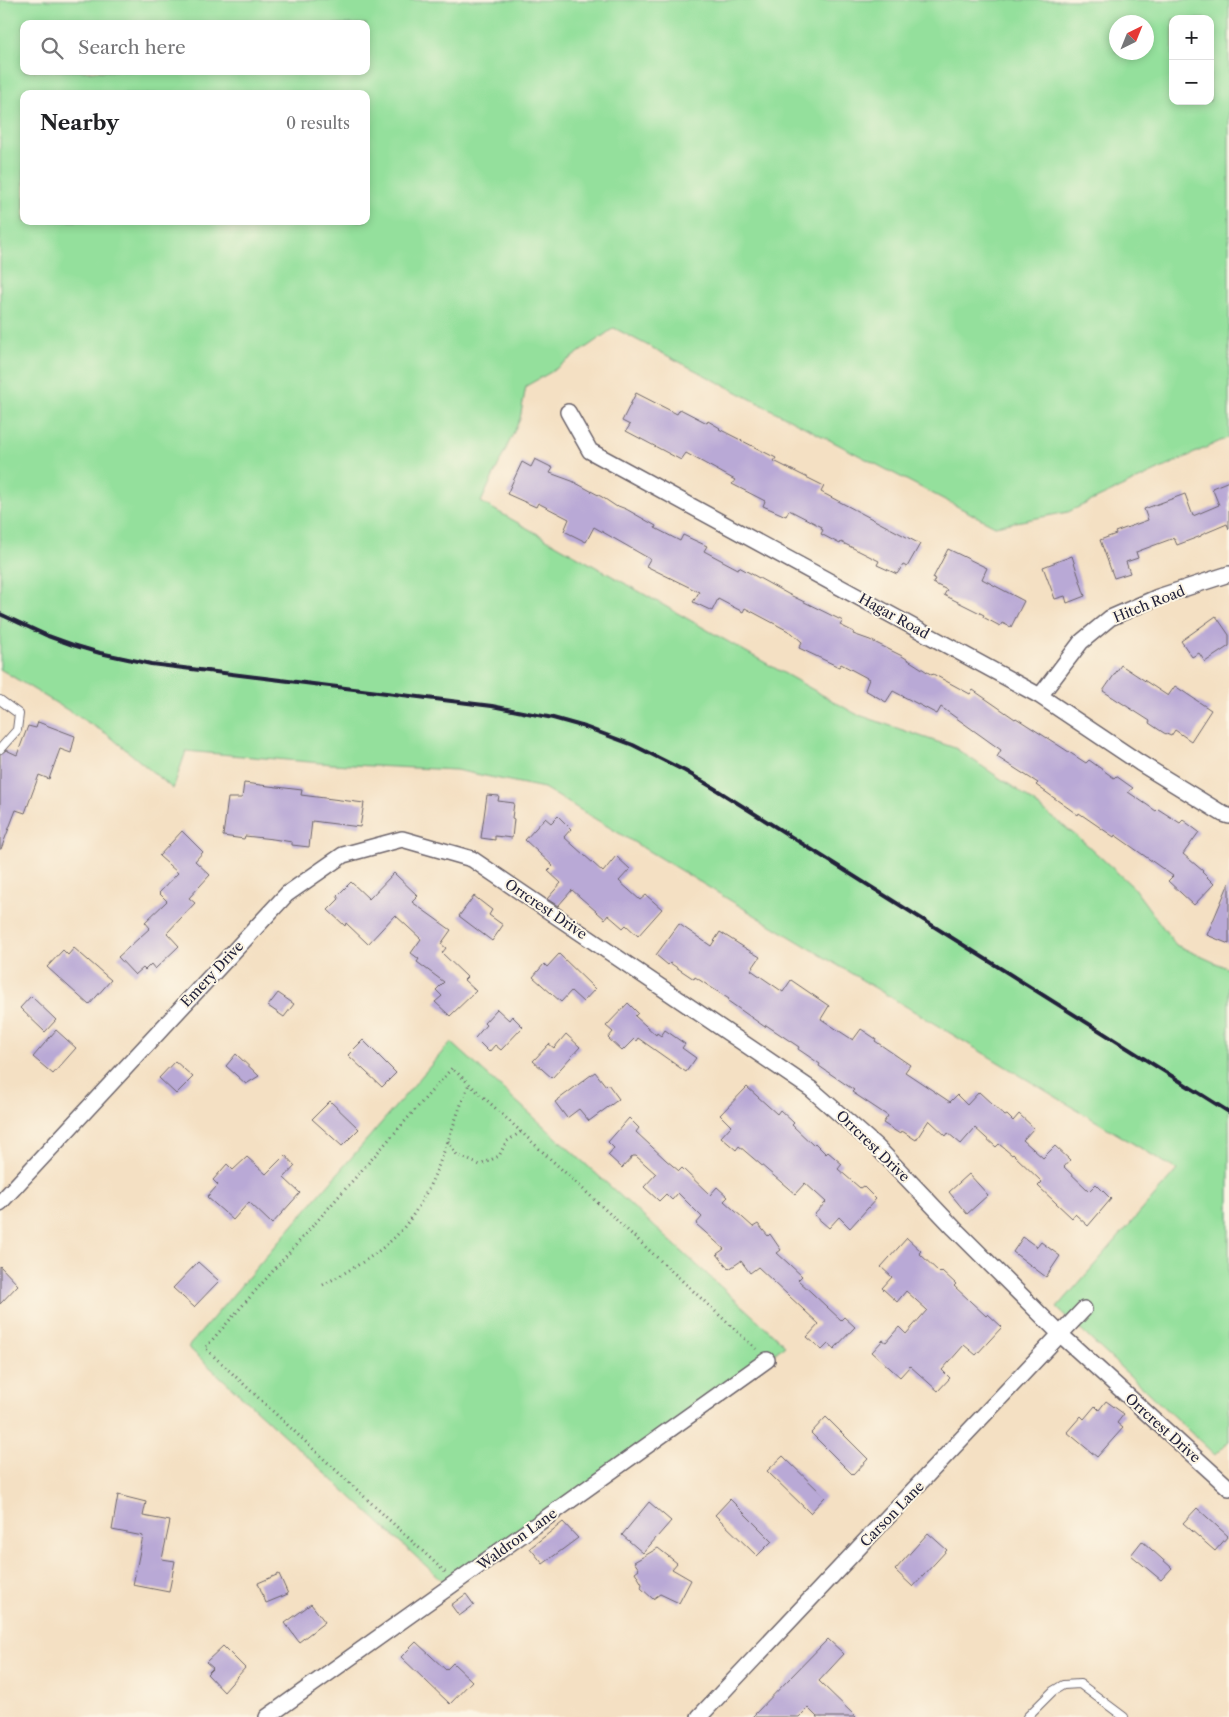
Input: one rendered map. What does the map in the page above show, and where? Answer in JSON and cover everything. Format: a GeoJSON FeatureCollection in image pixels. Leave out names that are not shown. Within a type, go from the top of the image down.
{"type":"FeatureCollection","features":[{"type":"Feature","properties":{"kind":"street","name":"Hagar Road"},"geometry":{"type":"LineString","coordinates":[[568,412],[590,451],[1040,696],[1140,764],[1229,816]]}},
{"type":"Feature","properties":{"kind":"street","name":"Hitch Road"},"geometry":{"type":"LineString","coordinates":[[1040,696],[1081,642],[1110,618],[1158,597],[1229,574]]}},
{"type":"Feature","properties":{"kind":"street","name":"Emery Drive"},"geometry":{"type":"LineString","coordinates":[[0,1203],[287,894],[343,855],[402,840],[472,859]]}},
{"type":"Feature","properties":{"kind":"street","name":"Orrcrest Drive"},"geometry":{"type":"LineString","coordinates":[[472,859],[811,1089],[877,1147],[954,1228],[1061,1335],[1229,1488]]}},
{"type":"Feature","properties":{"kind":"street","name":"Carson Lane"},"geometry":{"type":"LineString","coordinates":[[699,1717],[1084,1309]]}},
{"type":"Feature","properties":{"kind":"street","name":"Waldron Lane"},"geometry":{"type":"LineString","coordinates":[[267,1717],[767,1360]]}},
{"type":"Feature","properties":{"kind":"lane"},"geometry":{"type":"LineString","coordinates":[[0,700],[19,714],[17,730],[0,749]]}},
{"type":"Feature","properties":{"kind":"lane"},"geometry":{"type":"LineString","coordinates":[[1027,1717],[1053,1691],[1063,1684],[1080,1684],[1124,1717]]}},
{"type":"Feature","properties":{"kind":"path"},"geometry":{"type":"LineString","coordinates":[[445,1572],[205,1348],[452,1068],[767,1360]]}},
{"type":"Feature","properties":{"kind":"path"},"geometry":{"type":"LineString","coordinates":[[323,1285],[368,1259],[396,1235],[420,1205],[436,1175],[447,1140],[469,1084]]}},
{"type":"Feature","properties":{"kind":"path"},"geometry":{"type":"LineString","coordinates":[[447,1140],[457,1155],[480,1166],[499,1156],[506,1142],[522,1131]]}},
{"type":"Feature","properties":{"kind":"green space"},"geometry":{"type":"Polygon","coordinates":[[[0,0],[1229,0],[1229,437],[1068,512],[995,526],[614,328],[551,372],[526,386],[520,419],[481,502],[856,714],[955,748],[1019,791],[1084,842],[1133,887],[1176,945],[1229,969],[1229,1441],[1215,1455],[1057,1308],[1177,1170],[544,788],[456,770],[332,764],[186,751],[173,789],[107,734],[0,669],[0,0]]]}},
{"type":"Feature","properties":{"kind":"green space"},"geometry":{"type":"Polygon","coordinates":[[[451,1042],[785,1345],[767,1360],[449,1587],[188,1347],[451,1042]]]}},
{"type":"Feature","properties":{"kind":"building"},"geometry":{"type":"Polygon","coordinates":[[[636,393],[677,414],[680,409],[707,423],[708,421],[719,429],[776,458],[774,461],[824,486],[821,492],[920,544],[907,567],[903,565],[897,574],[877,565],[879,561],[821,534],[822,527],[789,510],[786,516],[763,506],[765,501],[732,484],[735,480],[686,453],[681,460],[626,431],[630,425],[622,421],[636,393]]]}},
{"type":"Feature","properties":{"kind":"building"},"geometry":{"type":"Polygon","coordinates":[[[535,459],[553,468],[550,473],[572,481],[617,507],[626,509],[656,526],[655,528],[680,541],[683,535],[707,546],[704,551],[843,621],[840,625],[854,632],[853,634],[902,656],[932,675],[970,694],[973,690],[1015,719],[1086,763],[1089,760],[1114,778],[1116,776],[1133,788],[1128,792],[1156,811],[1158,809],[1180,823],[1183,820],[1199,832],[1183,854],[1203,871],[1214,884],[1194,905],[1168,881],[1173,876],[1115,835],[1114,837],[1079,813],[1078,815],[1036,785],[1038,783],[997,757],[1001,750],[941,707],[937,714],[893,691],[886,702],[865,690],[869,679],[841,664],[839,667],[799,648],[802,642],[792,633],[745,608],[743,612],[718,599],[712,611],[693,602],[699,592],[646,566],[650,559],[594,527],[586,542],[564,531],[569,519],[538,503],[536,507],[507,494],[522,462],[531,467],[535,459]]]}},
{"type":"Feature","properties":{"kind":"building"},"geometry":{"type":"Polygon","coordinates":[[[1229,481],[1229,529],[1227,524],[1177,545],[1174,538],[1136,552],[1138,558],[1126,562],[1130,573],[1114,578],[1100,540],[1116,534],[1115,532],[1148,520],[1144,509],[1185,494],[1193,516],[1219,505],[1212,488],[1229,481]]]}},
{"type":"Feature","properties":{"kind":"building"},"geometry":{"type":"Polygon","coordinates":[[[948,549],[987,568],[982,579],[1024,601],[1011,627],[1002,623],[1000,626],[983,617],[984,615],[944,595],[947,590],[933,583],[935,579],[933,578],[948,549]]]}},
{"type":"Feature","properties":{"kind":"building"},"geometry":{"type":"Polygon","coordinates":[[[1072,556],[1085,596],[1067,603],[1065,596],[1055,599],[1043,567],[1072,556]]]}},
{"type":"Feature","properties":{"kind":"building"},"geometry":{"type":"Polygon","coordinates":[[[1216,616],[1229,635],[1229,646],[1205,662],[1199,653],[1192,657],[1181,641],[1216,616]]]}},
{"type":"Feature","properties":{"kind":"building"},"geometry":{"type":"Polygon","coordinates":[[[1121,665],[1168,696],[1175,686],[1211,710],[1191,741],[1175,730],[1171,736],[1164,733],[1149,723],[1150,721],[1103,691],[1121,665]]]}},
{"type":"Feature","properties":{"kind":"building"},"geometry":{"type":"Polygon","coordinates":[[[38,722],[75,736],[71,753],[60,749],[49,779],[39,775],[25,813],[16,810],[0,849],[0,754],[6,750],[17,755],[28,726],[36,728],[38,722]]]}},
{"type":"Feature","properties":{"kind":"building"},"geometry":{"type":"Polygon","coordinates":[[[244,783],[302,790],[301,795],[364,803],[360,827],[312,821],[309,847],[292,845],[292,842],[273,839],[245,836],[244,839],[223,836],[228,798],[242,798],[244,783]]]}},
{"type":"Feature","properties":{"kind":"building"},"geometry":{"type":"Polygon","coordinates":[[[487,795],[499,796],[498,801],[514,803],[512,838],[495,836],[495,840],[481,838],[487,795]]]}},
{"type":"Feature","properties":{"kind":"building"},"geometry":{"type":"Polygon","coordinates":[[[558,816],[571,829],[564,837],[603,872],[616,856],[630,869],[619,881],[640,900],[646,895],[662,909],[638,936],[626,925],[623,928],[608,915],[605,919],[572,890],[558,906],[547,899],[561,883],[548,871],[553,866],[525,840],[545,818],[551,823],[558,816]]]}},
{"type":"Feature","properties":{"kind":"building"},"geometry":{"type":"Polygon","coordinates":[[[182,831],[203,852],[195,861],[210,875],[189,898],[195,903],[167,933],[179,946],[155,969],[151,964],[145,970],[143,968],[135,975],[118,957],[150,928],[145,922],[167,901],[159,893],[178,873],[159,856],[182,831]]]}},
{"type":"Feature","properties":{"kind":"building"},"geometry":{"type":"Polygon","coordinates":[[[394,873],[418,896],[412,902],[451,930],[441,944],[446,948],[442,953],[467,977],[464,980],[476,991],[450,1016],[435,1002],[442,996],[436,990],[444,982],[417,962],[419,959],[411,953],[421,939],[395,915],[368,944],[346,923],[345,926],[328,910],[339,899],[337,896],[351,882],[369,899],[394,873]]]}},
{"type":"Feature","properties":{"kind":"building"},"geometry":{"type":"Polygon","coordinates":[[[1229,883],[1229,944],[1207,935],[1229,883]]]}},
{"type":"Feature","properties":{"kind":"building"},"geometry":{"type":"Polygon","coordinates":[[[474,896],[492,910],[489,915],[503,925],[492,941],[459,916],[474,896]]]}},
{"type":"Feature","properties":{"kind":"building"},"geometry":{"type":"Polygon","coordinates":[[[679,924],[711,946],[720,932],[760,957],[751,970],[783,992],[791,980],[829,1006],[821,1019],[853,1040],[861,1029],[910,1065],[905,1072],[950,1102],[957,1095],[967,1105],[979,1092],[1013,1121],[1019,1114],[1034,1128],[1023,1140],[1043,1158],[1055,1146],[1070,1160],[1064,1167],[1089,1191],[1096,1184],[1111,1199],[1088,1226],[1075,1214],[1072,1218],[1038,1186],[1042,1182],[1013,1154],[999,1144],[996,1147],[975,1128],[961,1144],[948,1133],[946,1136],[929,1120],[916,1140],[902,1131],[900,1134],[883,1123],[888,1116],[852,1092],[854,1090],[819,1066],[820,1064],[798,1049],[799,1047],[766,1025],[765,1027],[728,1001],[729,999],[695,977],[694,979],[670,963],[668,965],[656,955],[679,924]]]}},
{"type":"Feature","properties":{"kind":"building"},"geometry":{"type":"Polygon","coordinates":[[[74,948],[111,980],[89,1005],[47,967],[63,950],[68,955],[74,948]]]}},
{"type":"Feature","properties":{"kind":"building"},"geometry":{"type":"Polygon","coordinates":[[[559,954],[595,989],[583,1002],[571,991],[561,1002],[533,977],[544,964],[547,967],[559,954]]]}},
{"type":"Feature","properties":{"kind":"building"},"geometry":{"type":"Polygon","coordinates":[[[278,993],[294,1004],[284,1017],[268,1006],[278,993]]]}},
{"type":"Feature","properties":{"kind":"building"},"geometry":{"type":"Polygon","coordinates":[[[31,996],[56,1020],[45,1032],[20,1008],[31,996]]]}},
{"type":"Feature","properties":{"kind":"building"},"geometry":{"type":"Polygon","coordinates":[[[628,1003],[638,1013],[635,1016],[656,1035],[657,1033],[661,1036],[665,1030],[685,1044],[682,1048],[696,1058],[686,1072],[638,1038],[636,1041],[634,1039],[622,1051],[608,1038],[613,1032],[606,1026],[628,1003]]]}},
{"type":"Feature","properties":{"kind":"building"},"geometry":{"type":"Polygon","coordinates":[[[497,1009],[509,1020],[512,1016],[523,1027],[501,1050],[495,1045],[489,1052],[475,1038],[486,1025],[484,1023],[497,1009]]]}},
{"type":"Feature","properties":{"kind":"building"},"geometry":{"type":"Polygon","coordinates":[[[56,1030],[76,1048],[53,1074],[33,1057],[56,1030]]]}},
{"type":"Feature","properties":{"kind":"building"},"geometry":{"type":"Polygon","coordinates":[[[566,1034],[580,1047],[552,1078],[533,1061],[549,1044],[554,1048],[566,1034]]]}},
{"type":"Feature","properties":{"kind":"building"},"geometry":{"type":"Polygon","coordinates":[[[363,1040],[396,1073],[382,1087],[348,1055],[363,1040]]]}},
{"type":"Feature","properties":{"kind":"building"},"geometry":{"type":"Polygon","coordinates":[[[236,1054],[259,1076],[246,1084],[226,1066],[236,1054]]]}},
{"type":"Feature","properties":{"kind":"building"},"geometry":{"type":"Polygon","coordinates":[[[175,1061],[193,1077],[176,1094],[159,1078],[175,1061]]]}},
{"type":"Feature","properties":{"kind":"building"},"geometry":{"type":"Polygon","coordinates":[[[595,1072],[606,1086],[608,1084],[619,1099],[589,1121],[579,1109],[567,1118],[555,1102],[595,1072]]]}},
{"type":"Feature","properties":{"kind":"building"},"geometry":{"type":"Polygon","coordinates":[[[747,1087],[777,1114],[780,1110],[794,1123],[792,1125],[813,1145],[815,1143],[826,1154],[828,1152],[842,1164],[838,1169],[860,1188],[863,1186],[876,1199],[850,1228],[839,1217],[829,1228],[814,1215],[826,1202],[805,1183],[795,1194],[739,1146],[736,1150],[721,1137],[731,1126],[720,1115],[747,1087]]]}},
{"type":"Feature","properties":{"kind":"building"},"geometry":{"type":"Polygon","coordinates":[[[330,1101],[359,1129],[342,1146],[312,1119],[330,1101]]]}},
{"type":"Feature","properties":{"kind":"building"},"geometry":{"type":"Polygon","coordinates":[[[629,1118],[639,1128],[636,1132],[679,1171],[682,1168],[710,1195],[717,1187],[728,1197],[724,1201],[753,1227],[758,1224],[768,1236],[770,1234],[781,1250],[777,1253],[802,1276],[798,1280],[841,1320],[844,1317],[855,1327],[834,1349],[828,1344],[822,1350],[807,1337],[819,1324],[758,1267],[750,1273],[741,1261],[729,1269],[717,1254],[724,1249],[696,1224],[702,1217],[678,1193],[672,1200],[666,1194],[659,1201],[644,1187],[656,1174],[636,1156],[633,1156],[622,1168],[608,1155],[614,1148],[608,1142],[629,1118]]]}},
{"type":"Feature","properties":{"kind":"building"},"geometry":{"type":"Polygon","coordinates":[[[285,1155],[295,1166],[284,1178],[300,1193],[272,1224],[249,1202],[233,1220],[207,1197],[218,1185],[213,1180],[227,1164],[233,1170],[247,1157],[266,1174],[285,1155]]]}},
{"type":"Feature","properties":{"kind":"building"},"geometry":{"type":"Polygon","coordinates":[[[969,1174],[988,1195],[967,1214],[949,1192],[969,1174]]]}},
{"type":"Feature","properties":{"kind":"building"},"geometry":{"type":"Polygon","coordinates":[[[1023,1237],[1037,1247],[1041,1242],[1060,1256],[1046,1277],[1013,1252],[1023,1237]]]}},
{"type":"Feature","properties":{"kind":"building"},"geometry":{"type":"Polygon","coordinates":[[[907,1238],[921,1251],[919,1253],[940,1273],[942,1271],[956,1284],[954,1286],[986,1316],[988,1314],[1002,1327],[976,1355],[964,1345],[942,1370],[950,1378],[938,1391],[910,1366],[900,1377],[872,1352],[883,1340],[886,1342],[899,1327],[906,1334],[927,1310],[906,1291],[897,1302],[882,1288],[892,1277],[881,1267],[907,1238]]]}},
{"type":"Feature","properties":{"kind":"building"},"geometry":{"type":"Polygon","coordinates":[[[198,1262],[219,1281],[194,1307],[173,1288],[198,1262]]]}},
{"type":"Feature","properties":{"kind":"building"},"geometry":{"type":"Polygon","coordinates":[[[0,1266],[18,1285],[0,1304],[0,1266]]]}},
{"type":"Feature","properties":{"kind":"building"},"geometry":{"type":"Polygon","coordinates":[[[1106,1401],[1124,1414],[1117,1423],[1123,1428],[1097,1457],[1067,1432],[1081,1416],[1084,1419],[1095,1406],[1099,1410],[1106,1401]]]}},
{"type":"Feature","properties":{"kind":"building"},"geometry":{"type":"Polygon","coordinates":[[[826,1417],[868,1459],[853,1475],[811,1433],[826,1417]]]}},
{"type":"Feature","properties":{"kind":"building"},"geometry":{"type":"Polygon","coordinates":[[[783,1456],[825,1497],[810,1513],[767,1471],[783,1456]]]}},
{"type":"Feature","properties":{"kind":"building"},"geometry":{"type":"Polygon","coordinates":[[[118,1495],[146,1502],[143,1516],[170,1521],[162,1559],[175,1561],[169,1592],[133,1585],[143,1536],[112,1530],[118,1495]]]}},
{"type":"Feature","properties":{"kind":"building"},"geometry":{"type":"Polygon","coordinates":[[[730,1499],[772,1541],[757,1556],[715,1515],[730,1499]]]}},
{"type":"Feature","properties":{"kind":"building"},"geometry":{"type":"Polygon","coordinates":[[[649,1502],[671,1521],[643,1553],[622,1535],[649,1502]]]}},
{"type":"Feature","properties":{"kind":"building"},"geometry":{"type":"Polygon","coordinates":[[[1197,1508],[1228,1536],[1215,1551],[1183,1523],[1197,1508]]]}},
{"type":"Feature","properties":{"kind":"building"},"geometry":{"type":"Polygon","coordinates":[[[563,1522],[578,1538],[543,1564],[530,1548],[563,1522]]]}},
{"type":"Feature","properties":{"kind":"building"},"geometry":{"type":"Polygon","coordinates":[[[928,1533],[947,1550],[913,1587],[895,1570],[928,1533]]]}},
{"type":"Feature","properties":{"kind":"building"},"geometry":{"type":"Polygon","coordinates":[[[1142,1541],[1172,1568],[1161,1580],[1131,1555],[1142,1541]]]}},
{"type":"Feature","properties":{"kind":"building"},"geometry":{"type":"Polygon","coordinates":[[[658,1548],[677,1563],[672,1569],[691,1580],[679,1603],[660,1594],[653,1599],[641,1588],[642,1584],[635,1572],[639,1569],[634,1562],[658,1548]]]}},
{"type":"Feature","properties":{"kind":"building"},"geometry":{"type":"Polygon","coordinates":[[[279,1574],[288,1594],[266,1603],[258,1583],[279,1574]]]}},
{"type":"Feature","properties":{"kind":"building"},"geometry":{"type":"Polygon","coordinates":[[[466,1594],[474,1605],[459,1616],[451,1605],[466,1594]]]}},
{"type":"Feature","properties":{"kind":"building"},"geometry":{"type":"Polygon","coordinates":[[[311,1604],[325,1622],[299,1642],[285,1623],[311,1604]]]}},
{"type":"Feature","properties":{"kind":"building"},"geometry":{"type":"Polygon","coordinates":[[[828,1639],[844,1654],[819,1681],[856,1717],[817,1717],[808,1708],[799,1717],[752,1717],[828,1639]]]}},
{"type":"Feature","properties":{"kind":"building"},"geometry":{"type":"Polygon","coordinates":[[[416,1642],[446,1670],[453,1663],[472,1681],[450,1704],[401,1657],[416,1642]]]}},
{"type":"Feature","properties":{"kind":"building"},"geometry":{"type":"Polygon","coordinates":[[[223,1646],[245,1668],[224,1692],[207,1674],[213,1668],[206,1662],[223,1646]]]}},
{"type":"Feature","properties":{"kind":"railway"},"geometry":{"type":"LineString","coordinates":[[0,614],[73,645],[151,664],[492,706],[553,718],[585,727],[633,745],[712,787],[1229,1112]]}}]}
